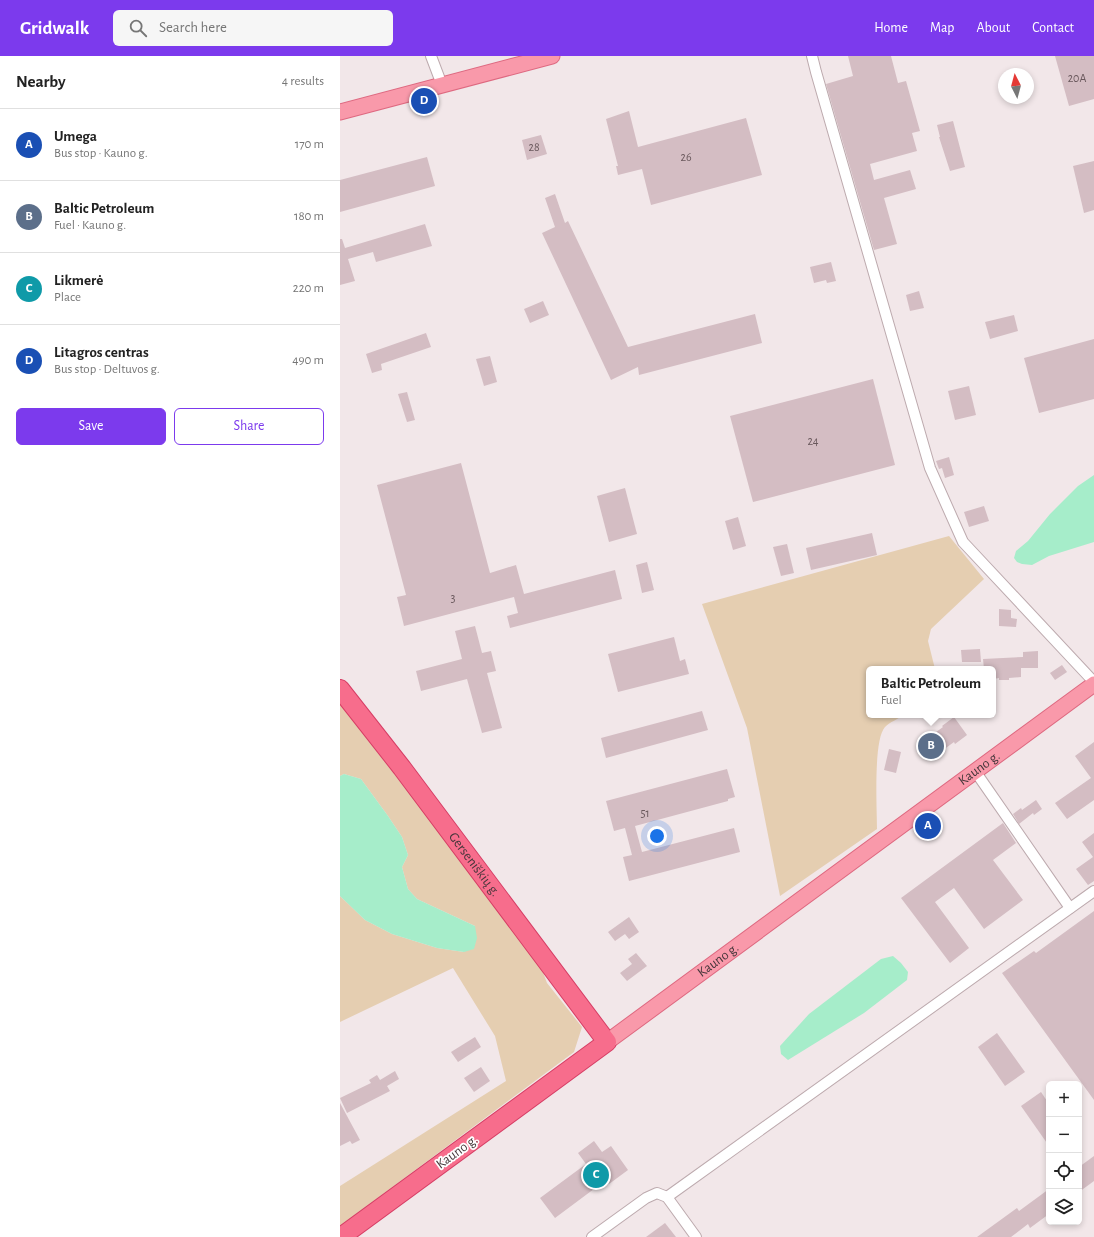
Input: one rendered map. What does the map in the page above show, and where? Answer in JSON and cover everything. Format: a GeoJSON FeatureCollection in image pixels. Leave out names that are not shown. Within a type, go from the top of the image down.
{"type":"FeatureCollection","features":[{"type":"Feature","properties":{"kind":"highway","name":"Gerseniškių g."},"geometry":{"type":"LineString","coordinates":[[340,689],[402,768],[607,1042]]}},
{"type":"Feature","properties":{"kind":"highway","name":"Kauno g."},"geometry":{"type":"LineString","coordinates":[[342,1237],[607,1042]]}},
{"type":"Feature","properties":{"kind":"main road"},"geometry":{"type":"LineString","coordinates":[[340,112],[552,56]]}},
{"type":"Feature","properties":{"kind":"main road","name":"Kauno g."},"geometry":{"type":"LineString","coordinates":[[607,1042],[1094,683]]}},
{"type":"Feature","properties":{"kind":"street"},"geometry":{"type":"LineString","coordinates":[[430,56],[442,85]]}},
{"type":"Feature","properties":{"kind":"street"},"geometry":{"type":"LineString","coordinates":[[812,56],[930,468],[963,542],[1094,683]]}},
{"type":"Feature","properties":{"kind":"street"},"geometry":{"type":"LineString","coordinates":[[975,771],[1070,908]]}},
{"type":"Feature","properties":{"kind":"street"},"geometry":{"type":"LineString","coordinates":[[668,1197],[1094,891]]}},
{"type":"Feature","properties":{"kind":"street"},"geometry":{"type":"LineString","coordinates":[[592,1237],[646,1198],[657,1193],[668,1197],[696,1237]]}},
{"type":"Feature","properties":{"kind":"shaded area"},"geometry":{"type":"Polygon","coordinates":[[[1094,475],[1094,542],[1049,556],[1032,565],[1017,562],[1014,558],[1016,551],[1028,541],[1050,514],[1078,486],[1094,475]]]}},
{"type":"Feature","properties":{"kind":"shaded area"},"geometry":{"type":"Polygon","coordinates":[[[949,536],[984,579],[931,629],[928,641],[934,666],[866,666],[866,718],[899,718],[887,725],[881,734],[877,760],[877,829],[780,896],[747,728],[702,604],[949,536]]]}},
{"type":"Feature","properties":{"kind":"shaded area"},"geometry":{"type":"Polygon","coordinates":[[[340,704],[538,959],[547,983],[582,1027],[574,1052],[340,1226],[340,1186],[506,1081],[495,1036],[453,968],[340,1022],[340,896],[365,920],[392,934],[437,948],[464,952],[475,926],[417,899],[408,889],[402,867],[408,855],[402,837],[361,779],[344,774],[340,776],[340,704]]]}},
{"type":"Feature","properties":{"kind":"shaded area"},"geometry":{"type":"Polygon","coordinates":[[[344,774],[361,779],[402,837],[408,855],[402,867],[408,889],[417,899],[475,926],[477,938],[474,949],[464,952],[437,948],[392,934],[365,920],[340,896],[340,776],[344,774]]]}},
{"type":"Feature","properties":{"kind":"shaded area"},"geometry":{"type":"Polygon","coordinates":[[[893,956],[908,972],[907,980],[864,1013],[788,1060],[781,1054],[780,1046],[809,1014],[881,959],[893,956]]]}},
{"type":"Feature","properties":{"kind":"building"},"geometry":{"type":"Polygon","coordinates":[[[848,56],[891,56],[898,83],[906,81],[920,131],[912,133],[917,151],[870,164],[874,180],[910,170],[916,189],[884,198],[897,244],[874,250],[826,84],[853,76],[848,56]]]}},
{"type":"Feature","properties":{"kind":"building"},"geometry":{"type":"Polygon","coordinates":[[[1055,56],[1094,56],[1094,99],[1069,106],[1055,56]]]}},
{"type":"Feature","properties":{"kind":"building"},"geometry":{"type":"Polygon","coordinates":[[[629,111],[638,147],[746,118],[762,175],[651,205],[642,169],[618,175],[616,166],[618,166],[606,119],[629,111]]]}},
{"type":"Feature","properties":{"kind":"building"},"geometry":{"type":"Polygon","coordinates":[[[953,121],[965,167],[950,171],[939,137],[937,125],[953,121]]]}},
{"type":"Feature","properties":{"kind":"building"},"geometry":{"type":"Polygon","coordinates":[[[541,135],[547,154],[527,160],[522,140],[541,135]]]}},
{"type":"Feature","properties":{"kind":"building"},"geometry":{"type":"Polygon","coordinates":[[[427,157],[435,186],[340,212],[340,180],[427,157]]]}},
{"type":"Feature","properties":{"kind":"building"},"geometry":{"type":"Polygon","coordinates":[[[1094,161],[1094,210],[1084,213],[1073,166],[1094,161]]]}},
{"type":"Feature","properties":{"kind":"building"},"geometry":{"type":"Polygon","coordinates":[[[555,194],[565,223],[568,221],[628,347],[755,314],[762,343],[639,375],[638,367],[611,380],[542,233],[555,227],[545,198],[555,194]]]}},
{"type":"Feature","properties":{"kind":"building"},"geometry":{"type":"Polygon","coordinates":[[[425,224],[432,246],[376,262],[373,252],[348,259],[355,281],[340,285],[340,239],[342,239],[345,248],[425,224]]]}},
{"type":"Feature","properties":{"kind":"building"},"geometry":{"type":"Polygon","coordinates":[[[831,262],[836,281],[827,283],[826,280],[814,283],[810,267],[831,262]]]}},
{"type":"Feature","properties":{"kind":"building"},"geometry":{"type":"Polygon","coordinates":[[[919,291],[924,308],[910,311],[906,295],[919,291]]]}},
{"type":"Feature","properties":{"kind":"building"},"geometry":{"type":"Polygon","coordinates":[[[543,301],[549,315],[530,323],[524,309],[543,301]]]}},
{"type":"Feature","properties":{"kind":"building"},"geometry":{"type":"Polygon","coordinates":[[[1014,315],[1018,331],[990,339],[985,322],[1014,315]]]}},
{"type":"Feature","properties":{"kind":"building"},"geometry":{"type":"Polygon","coordinates":[[[426,333],[431,347],[381,364],[382,370],[372,373],[366,354],[426,333]]]}},
{"type":"Feature","properties":{"kind":"building"},"geometry":{"type":"Polygon","coordinates":[[[1094,339],[1094,399],[1039,413],[1024,358],[1094,339]]]}},
{"type":"Feature","properties":{"kind":"building"},"geometry":{"type":"Polygon","coordinates":[[[490,356],[497,382],[484,386],[476,359],[490,356]]]}},
{"type":"Feature","properties":{"kind":"building"},"geometry":{"type":"Polygon","coordinates":[[[873,379],[895,465],[753,502],[730,416],[873,379]]]}},
{"type":"Feature","properties":{"kind":"building"},"geometry":{"type":"Polygon","coordinates":[[[969,386],[976,415],[955,420],[948,391],[969,386]]]}},
{"type":"Feature","properties":{"kind":"building"},"geometry":{"type":"Polygon","coordinates":[[[407,392],[415,420],[407,422],[398,394],[407,392]]]}},
{"type":"Feature","properties":{"kind":"building"},"geometry":{"type":"Polygon","coordinates":[[[949,457],[954,475],[945,478],[942,468],[939,469],[936,461],[949,457]]]}},
{"type":"Feature","properties":{"kind":"building"},"geometry":{"type":"Polygon","coordinates":[[[461,463],[490,573],[516,565],[524,594],[615,570],[622,599],[510,628],[507,616],[518,613],[514,597],[404,626],[397,597],[406,595],[377,485],[461,463]]]}},
{"type":"Feature","properties":{"kind":"building"},"geometry":{"type":"Polygon","coordinates":[[[625,488],[637,534],[609,542],[597,496],[625,488]]]}},
{"type":"Feature","properties":{"kind":"building"},"geometry":{"type":"Polygon","coordinates":[[[984,506],[989,521],[969,527],[964,512],[984,506]]]}},
{"type":"Feature","properties":{"kind":"building"},"geometry":{"type":"Polygon","coordinates":[[[738,517],[746,546],[733,550],[725,521],[738,517]]]}},
{"type":"Feature","properties":{"kind":"building"},"geometry":{"type":"Polygon","coordinates":[[[872,533],[877,555],[811,570],[806,548],[872,533]]]}},
{"type":"Feature","properties":{"kind":"building"},"geometry":{"type":"Polygon","coordinates":[[[787,544],[794,573],[781,576],[773,547],[787,544]]]}},
{"type":"Feature","properties":{"kind":"building"},"geometry":{"type":"Polygon","coordinates":[[[647,562],[654,590],[642,593],[636,565],[647,562]]]}},
{"type":"Feature","properties":{"kind":"building"},"geometry":{"type":"Polygon","coordinates":[[[999,609],[1011,610],[1011,618],[1017,619],[1016,627],[999,626],[999,609]]]}},
{"type":"Feature","properties":{"kind":"building"},"geometry":{"type":"Polygon","coordinates":[[[475,626],[482,653],[491,651],[496,671],[487,673],[502,728],[482,733],[467,679],[421,691],[416,671],[462,659],[455,631],[475,626]]]}},
{"type":"Feature","properties":{"kind":"building"},"geometry":{"type":"Polygon","coordinates":[[[674,637],[680,661],[685,659],[689,674],[618,692],[608,654],[674,637]]]}},
{"type":"Feature","properties":{"kind":"building"},"geometry":{"type":"Polygon","coordinates":[[[980,649],[981,662],[962,662],[961,650],[980,649]]]}},
{"type":"Feature","properties":{"kind":"building"},"geometry":{"type":"Polygon","coordinates":[[[1038,651],[1038,668],[1021,668],[1021,677],[1009,678],[1009,680],[999,680],[999,678],[996,678],[996,666],[984,666],[983,659],[1023,657],[1023,652],[1038,651]]]}},
{"type":"Feature","properties":{"kind":"building"},"geometry":{"type":"Polygon","coordinates":[[[1062,665],[1067,672],[1055,680],[1050,673],[1062,665]]]}},
{"type":"Feature","properties":{"kind":"building"},"geometry":{"type":"Polygon","coordinates":[[[702,711],[708,730],[606,758],[601,738],[702,711]]]}},
{"type":"Feature","properties":{"kind":"building"},"geometry":{"type":"Polygon","coordinates":[[[955,718],[967,735],[955,744],[954,742],[932,758],[921,743],[943,727],[942,726],[955,718]]]}},
{"type":"Feature","properties":{"kind":"building"},"geometry":{"type":"Polygon","coordinates":[[[1094,742],[1094,800],[1067,819],[1055,803],[1091,778],[1075,756],[1094,742]]]}},
{"type":"Feature","properties":{"kind":"building"},"geometry":{"type":"Polygon","coordinates":[[[889,749],[901,752],[896,773],[884,770],[889,749]]]}},
{"type":"Feature","properties":{"kind":"building"},"geometry":{"type":"Polygon","coordinates":[[[727,769],[735,797],[728,799],[728,801],[635,826],[642,852],[734,828],[740,852],[629,881],[623,857],[632,855],[625,828],[614,831],[606,801],[727,769]]]}},
{"type":"Feature","properties":{"kind":"building"},"geometry":{"type":"Polygon","coordinates":[[[1036,800],[1042,809],[1034,815],[1033,813],[1019,824],[1013,814],[1021,808],[1022,810],[1036,800]]]}},
{"type":"Feature","properties":{"kind":"building"},"geometry":{"type":"Polygon","coordinates":[[[1003,823],[1016,843],[993,860],[1023,900],[984,929],[954,888],[935,902],[969,948],[950,963],[901,898],[1003,823]]]}},
{"type":"Feature","properties":{"kind":"building"},"geometry":{"type":"Polygon","coordinates":[[[1094,833],[1094,881],[1088,885],[1076,869],[1093,857],[1082,842],[1094,833]]]}},
{"type":"Feature","properties":{"kind":"building"},"geometry":{"type":"Polygon","coordinates":[[[1094,911],[1094,1100],[1082,1083],[1082,1081],[1080,1081],[1002,973],[1034,951],[1036,953],[1094,911]]]}},
{"type":"Feature","properties":{"kind":"building"},"geometry":{"type":"Polygon","coordinates":[[[629,917],[639,932],[629,939],[625,934],[615,941],[608,932],[629,917]]]}},
{"type":"Feature","properties":{"kind":"building"},"geometry":{"type":"Polygon","coordinates":[[[636,953],[647,966],[627,981],[620,973],[632,964],[628,959],[636,953]]]}},
{"type":"Feature","properties":{"kind":"building"},"geometry":{"type":"Polygon","coordinates":[[[997,1033],[1025,1072],[1005,1086],[978,1047],[997,1033]]]}},
{"type":"Feature","properties":{"kind":"building"},"geometry":{"type":"Polygon","coordinates":[[[475,1037],[481,1047],[458,1062],[451,1052],[475,1037]]]}},
{"type":"Feature","properties":{"kind":"building"},"geometry":{"type":"Polygon","coordinates":[[[481,1067],[490,1081],[474,1092],[464,1078],[481,1067]]]}},
{"type":"Feature","properties":{"kind":"building"},"geometry":{"type":"Polygon","coordinates":[[[395,1071],[399,1079],[387,1086],[390,1091],[347,1113],[340,1098],[371,1083],[369,1080],[377,1075],[380,1080],[395,1071]]]}},
{"type":"Feature","properties":{"kind":"building"},"geometry":{"type":"Polygon","coordinates":[[[1041,1092],[1046,1100],[1046,1142],[1021,1106],[1041,1092]]]}},
{"type":"Feature","properties":{"kind":"building"},"geometry":{"type":"Polygon","coordinates":[[[340,1103],[360,1140],[352,1144],[350,1141],[340,1146],[340,1103]]]}},
{"type":"Feature","properties":{"kind":"building"},"geometry":{"type":"Polygon","coordinates":[[[594,1141],[602,1152],[611,1146],[628,1170],[609,1184],[606,1180],[555,1218],[540,1198],[586,1164],[578,1153],[594,1141]]]}},
{"type":"Feature","properties":{"kind":"building"},"geometry":{"type":"Polygon","coordinates":[[[1094,1156],[1094,1181],[1082,1190],[1082,1189],[1082,1165],[1094,1156]]]}},
{"type":"Feature","properties":{"kind":"building"},"geometry":{"type":"Polygon","coordinates":[[[1046,1191],[1046,1216],[1030,1228],[1028,1224],[1011,1237],[977,1237],[1017,1208],[1019,1211],[1046,1191]]]}},
{"type":"Feature","properties":{"kind":"building"},"geometry":{"type":"Polygon","coordinates":[[[665,1223],[676,1237],[646,1237],[665,1223]]]}},
{"type":"Feature","properties":{"kind":"place","name":"Litagros centras"},"geometry":{"type":"Point","coordinates":[424,101]}},
{"type":"Feature","properties":{"kind":"place","name":"Baltic Petroleum"},"geometry":{"type":"Point","coordinates":[931,746]}},
{"type":"Feature","properties":{"kind":"place","name":"Umega"},"geometry":{"type":"Point","coordinates":[928,826]}},
{"type":"Feature","properties":{"kind":"place","name":"Likmerė"},"geometry":{"type":"Point","coordinates":[596,1175]}}]}
